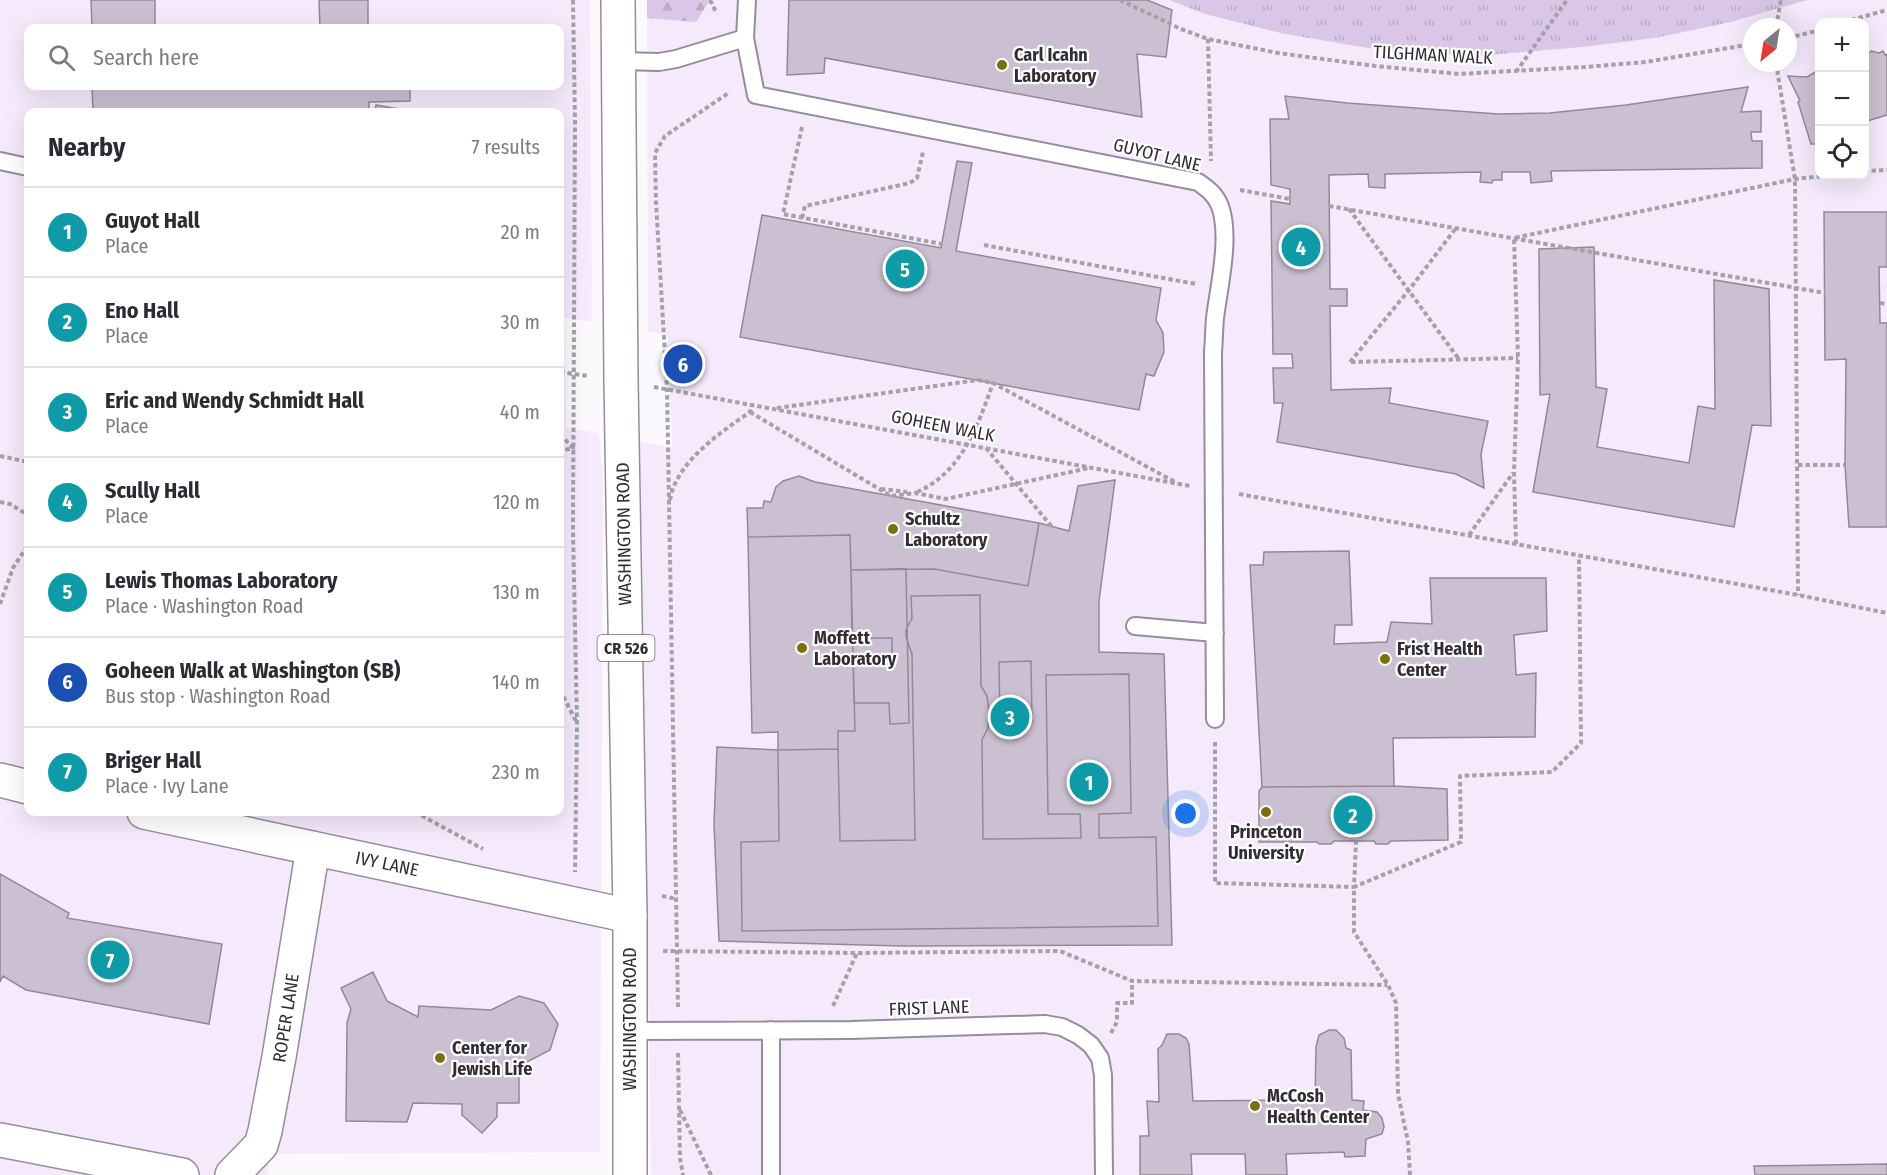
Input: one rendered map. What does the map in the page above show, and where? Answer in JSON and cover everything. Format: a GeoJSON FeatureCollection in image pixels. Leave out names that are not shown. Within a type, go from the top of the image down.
{"type":"FeatureCollection","features":[{"type":"Feature","properties":{"kind":"main road","name":"WASHINGTON ROAD"},"geometry":{"type":"LineString","coordinates":[[618,0],[621,381],[630,916],[630,1175]]}},
{"type":"Feature","properties":{"kind":"main road"},"geometry":{"type":"LineString","coordinates":[[0,780],[24,786]]}},
{"type":"Feature","properties":{"kind":"main road","name":"IVY LANE"},"geometry":{"type":"LineString","coordinates":[[163,816],[630,916]]}},
{"type":"Feature","properties":{"kind":"main road","name":"ROPER LANE"},"geometry":{"type":"LineString","coordinates":[[232,1175],[261,1145],[265,1131],[313,848]]}},
{"type":"Feature","properties":{"kind":"main road"},"geometry":{"type":"LineString","coordinates":[[0,1140],[182,1175]]}},
{"type":"Feature","properties":{"kind":"lane"},"geometry":{"type":"LineString","coordinates":[[619,61],[659,62],[745,39],[747,0]]}},
{"type":"Feature","properties":{"kind":"lane","name":"GUYOT LANE"},"geometry":{"type":"LineString","coordinates":[[745,39],[756,95],[1198,182],[1212,192],[1223,217],[1220,289],[1213,352],[1215,719]]}},
{"type":"Feature","properties":{"kind":"lane"},"geometry":{"type":"LineString","coordinates":[[0,161],[24,166]]}},
{"type":"Feature","properties":{"kind":"lane"},"geometry":{"type":"LineString","coordinates":[[1136,626],[1215,633]]}},
{"type":"Feature","properties":{"kind":"lane","name":"FRIST LANE"},"geometry":{"type":"LineString","coordinates":[[630,1031],[1045,1024],[1062,1027],[1091,1045],[1100,1058],[1103,1075],[1104,1175]]}},
{"type":"Feature","properties":{"kind":"lane"},"geometry":{"type":"LineString","coordinates":[[771,1030],[771,1175]]}},
{"type":"Feature","properties":{"kind":"path"},"geometry":{"type":"LineString","coordinates":[[573,0],[573,530],[577,724],[575,877]]}},
{"type":"Feature","properties":{"kind":"path"},"geometry":{"type":"LineString","coordinates":[[710,0],[716,12]]}},
{"type":"Feature","properties":{"kind":"path","name":"TILGHMAN WALK"},"geometry":{"type":"LineString","coordinates":[[1120,0],[1208,39],[1278,53],[1459,74],[1646,62],[1743,46]]}},
{"type":"Feature","properties":{"kind":"path"},"geometry":{"type":"LineString","coordinates":[[1516,72],[1567,0]]}},
{"type":"Feature","properties":{"kind":"path"},"geometry":{"type":"LineString","coordinates":[[1778,18],[1781,0]]}},
{"type":"Feature","properties":{"kind":"path"},"geometry":{"type":"LineString","coordinates":[[1858,18],[1887,10]]}},
{"type":"Feature","properties":{"kind":"path"},"geometry":{"type":"LineString","coordinates":[[1797,36],[1815,31]]}},
{"type":"Feature","properties":{"kind":"path"},"geometry":{"type":"LineString","coordinates":[[1208,39],[1212,170]]}},
{"type":"Feature","properties":{"kind":"path"},"geometry":{"type":"LineString","coordinates":[[1777,72],[1795,179],[1798,595]]}},
{"type":"Feature","properties":{"kind":"path"},"geometry":{"type":"LineString","coordinates":[[678,1017],[666,389],[655,153],[665,136],[732,91]]}},
{"type":"Feature","properties":{"kind":"path"},"geometry":{"type":"LineString","coordinates":[[807,106],[783,214],[942,244]]}},
{"type":"Feature","properties":{"kind":"path"},"geometry":{"type":"LineString","coordinates":[[802,218],[805,206],[910,183],[917,178],[929,130]]}},
{"type":"Feature","properties":{"kind":"path"},"geometry":{"type":"LineString","coordinates":[[1869,171],[1887,170]]}},
{"type":"Feature","properties":{"kind":"path"},"geometry":{"type":"LineString","coordinates":[[1514,238],[1795,179],[1815,177]]}},
{"type":"Feature","properties":{"kind":"path"},"geometry":{"type":"LineString","coordinates":[[1233,189],[1290,199]]}},
{"type":"Feature","properties":{"kind":"path"},"geometry":{"type":"LineString","coordinates":[[1329,206],[1825,293]]}},
{"type":"Feature","properties":{"kind":"path"},"geometry":{"type":"LineString","coordinates":[[1349,209],[1458,358]]}},
{"type":"Feature","properties":{"kind":"path"},"geometry":{"type":"LineString","coordinates":[[1456,228],[1350,362],[1518,358]]}},
{"type":"Feature","properties":{"kind":"path"},"geometry":{"type":"LineString","coordinates":[[1514,238],[1518,358],[1514,472],[1516,544]]}},
{"type":"Feature","properties":{"kind":"path"},"geometry":{"type":"LineString","coordinates":[[984,244],[1220,289]]}},
{"type":"Feature","properties":{"kind":"path"},"geometry":{"type":"LineString","coordinates":[[1880,303],[1887,304]]}},
{"type":"Feature","properties":{"kind":"path"},"geometry":{"type":"LineString","coordinates":[[564,373],[573,374]]}},
{"type":"Feature","properties":{"kind":"path"},"geometry":{"type":"LineString","coordinates":[[773,408],[978,380],[993,383],[1181,485]]}},
{"type":"Feature","properties":{"kind":"path"},"geometry":{"type":"LineString","coordinates":[[750,412],[891,496],[915,493],[933,485],[946,474],[966,445],[983,411],[993,383]]}},
{"type":"Feature","properties":{"kind":"path","name":"GOHEEN WALK"},"geometry":{"type":"LineString","coordinates":[[666,389],[1887,613]]}},
{"type":"Feature","properties":{"kind":"path"},"geometry":{"type":"LineString","coordinates":[[669,510],[675,484],[695,457],[722,432],[750,412],[752,404]]}},
{"type":"Feature","properties":{"kind":"path"},"geometry":{"type":"LineString","coordinates":[[564,438],[573,448]]}},
{"type":"Feature","properties":{"kind":"path"},"geometry":{"type":"LineString","coordinates":[[564,450],[573,448]]}},
{"type":"Feature","properties":{"kind":"path"},"geometry":{"type":"LineString","coordinates":[[986,448],[1053,528]]}},
{"type":"Feature","properties":{"kind":"path"},"geometry":{"type":"LineString","coordinates":[[0,456],[24,461]]}},
{"type":"Feature","properties":{"kind":"path"},"geometry":{"type":"LineString","coordinates":[[1798,465],[1845,465]]}},
{"type":"Feature","properties":{"kind":"path"},"geometry":{"type":"LineString","coordinates":[[915,493],[946,499],[1090,468]]}},
{"type":"Feature","properties":{"kind":"path"},"geometry":{"type":"LineString","coordinates":[[1469,536],[1514,472]]}},
{"type":"Feature","properties":{"kind":"path"},"geometry":{"type":"LineString","coordinates":[[0,502],[10,504],[24,513]]}},
{"type":"Feature","properties":{"kind":"path"},"geometry":{"type":"LineString","coordinates":[[0,604],[13,568],[24,551]]}},
{"type":"Feature","properties":{"kind":"path"},"geometry":{"type":"LineString","coordinates":[[1215,719],[1215,883],[1354,887],[1461,842],[1460,776],[1552,772],[1581,743],[1579,556]]}},
{"type":"Feature","properties":{"kind":"path"},"geometry":{"type":"LineString","coordinates":[[564,698],[577,724]]}},
{"type":"Feature","properties":{"kind":"path"},"geometry":{"type":"LineString","coordinates":[[422,816],[484,850]]}},
{"type":"Feature","properties":{"kind":"path"},"geometry":{"type":"LineString","coordinates":[[1356,841],[1354,932],[1388,985],[1396,1003],[1398,1094],[1407,1142],[1410,1175]]}},
{"type":"Feature","properties":{"kind":"path"},"geometry":{"type":"LineString","coordinates":[[677,951],[857,953],[1060,951],[1132,981],[1388,985]]}},
{"type":"Feature","properties":{"kind":"path"},"geometry":{"type":"LineString","coordinates":[[829,1015],[857,953]]}},
{"type":"Feature","properties":{"kind":"path"},"geometry":{"type":"LineString","coordinates":[[1117,1022],[1117,1003],[1132,1003],[1132,981]]}},
{"type":"Feature","properties":{"kind":"path"},"geometry":{"type":"LineString","coordinates":[[678,1050],[680,1158],[683,1175]]}},
{"type":"Feature","properties":{"kind":"path"},"geometry":{"type":"LineString","coordinates":[[679,1107],[711,1175]]}},
{"type":"Feature","properties":{"kind":"shaded area"},"geometry":{"type":"Polygon","coordinates":[[[0,0],[590,0],[592,322],[564,318],[566,428],[599,433],[603,480],[600,1152],[271,1154],[267,1175],[0,1175],[0,0]]]}},
{"type":"Feature","properties":{"kind":"shaded area","name":"Princeton University"},"geometry":{"type":"Polygon","coordinates":[[[647,0],[1887,0],[1887,1175],[651,1175],[640,441],[672,448],[668,336],[648,331],[647,0]]]}},
{"type":"Feature","properties":{"kind":"green space"},"geometry":{"type":"Polygon","coordinates":[[[647,0],[710,0],[696,22],[647,18],[647,0]]]}},
{"type":"Feature","properties":{"kind":"green space"},"geometry":{"type":"Polygon","coordinates":[[[1169,0],[1807,0],[1731,22],[1655,38],[1478,56],[1374,49],[1285,34],[1205,14],[1169,0]]]}},
{"type":"Feature","properties":{"kind":"building"},"geometry":{"type":"Polygon","coordinates":[[[91,0],[155,0],[155,24],[92,24],[91,0]]]}},
{"type":"Feature","properties":{"kind":"building"},"geometry":{"type":"Polygon","coordinates":[[[319,0],[368,0],[368,24],[320,24],[319,0]]]}},
{"type":"Feature","properties":{"kind":"building","name":"Carl Icahn Laboratory"},"geometry":{"type":"Polygon","coordinates":[[[789,0],[1147,0],[1172,10],[1166,57],[1137,54],[1142,117],[825,58],[824,73],[787,75],[789,0]]]}},
{"type":"Feature","properties":{"kind":"building"},"geometry":{"type":"Polygon","coordinates":[[[1883,51],[1885,55],[1887,54],[1887,115],[1869,120],[1869,72],[1869,53],[1883,51]]]}},
{"type":"Feature","properties":{"kind":"building"},"geometry":{"type":"Polygon","coordinates":[[[1815,72],[1815,144],[1811,144],[1798,102],[1800,101],[1788,76],[1807,77],[1815,72]]]}},
{"type":"Feature","properties":{"kind":"building"},"geometry":{"type":"Polygon","coordinates":[[[1748,87],[1741,112],[1761,111],[1761,132],[1751,132],[1752,141],[1762,141],[1762,168],[1551,171],[1552,181],[1531,183],[1530,172],[1502,172],[1502,180],[1493,180],[1492,183],[1480,182],[1481,172],[1385,174],[1385,188],[1369,187],[1368,174],[1329,175],[1330,289],[1347,289],[1347,306],[1330,306],[1331,390],[1391,388],[1389,403],[1488,421],[1481,454],[1484,488],[1456,474],[1277,442],[1283,403],[1274,403],[1273,368],[1293,368],[1292,354],[1273,354],[1271,201],[1290,204],[1290,189],[1271,185],[1270,119],[1289,119],[1285,96],[1498,114],[1550,113],[1626,105],[1748,87]]]}},
{"type":"Feature","properties":{"kind":"building"},"geometry":{"type":"Polygon","coordinates":[[[92,90],[410,90],[410,101],[369,102],[369,108],[93,108],[92,90]]]}},
{"type":"Feature","properties":{"kind":"building"},"geometry":{"type":"Polygon","coordinates":[[[376,105],[393,108],[376,108],[376,105]]]}},
{"type":"Feature","properties":{"kind":"building"},"geometry":{"type":"Polygon","coordinates":[[[957,161],[972,163],[956,251],[1161,288],[1156,320],[1163,333],[1164,352],[1154,376],[1146,374],[1139,410],[740,337],[762,215],[941,248],[957,161]]]}},
{"type":"Feature","properties":{"kind":"building"},"geometry":{"type":"Polygon","coordinates":[[[1824,212],[1887,212],[1887,267],[1879,267],[1880,323],[1887,323],[1887,527],[1849,527],[1845,465],[1846,359],[1825,360],[1824,212]]]}},
{"type":"Feature","properties":{"kind":"building"},"geometry":{"type":"Polygon","coordinates":[[[1594,247],[1596,387],[1607,389],[1597,447],[1689,463],[1698,406],[1715,409],[1714,280],[1769,289],[1771,426],[1752,425],[1734,527],[1533,492],[1550,394],[1540,395],[1539,249],[1594,247]]]}},
{"type":"Feature","properties":{"kind":"building","name":"Schultz Laboratory"},"geometry":{"type":"Polygon","coordinates":[[[799,476],[815,482],[1039,523],[1028,586],[934,569],[851,570],[850,535],[748,537],[747,508],[763,508],[764,501],[771,502],[776,487],[783,481],[799,476]]]}},
{"type":"Feature","properties":{"kind":"building"},"geometry":{"type":"Polygon","coordinates":[[[1115,480],[1099,601],[1099,652],[1164,654],[1172,945],[902,946],[719,941],[714,824],[717,747],[778,750],[838,749],[838,731],[855,731],[851,570],[934,569],[1028,586],[1039,523],[1069,531],[1078,486],[1115,480]]]}},
{"type":"Feature","properties":{"kind":"building","name":"Moffett Laboratory"},"geometry":{"type":"Polygon","coordinates":[[[850,535],[855,731],[838,731],[838,749],[778,750],[778,732],[752,733],[748,537],[850,535]]]}},
{"type":"Feature","properties":{"kind":"building","name":"Frist Health Center"},"geometry":{"type":"Polygon","coordinates":[[[1349,551],[1352,625],[1335,625],[1334,644],[1387,642],[1391,622],[1432,624],[1430,578],[1546,578],[1547,631],[1514,635],[1516,675],[1536,673],[1535,737],[1393,738],[1394,786],[1262,787],[1250,565],[1263,565],[1264,552],[1349,551]]]}},
{"type":"Feature","properties":{"kind":"building"},"geometry":{"type":"Polygon","coordinates":[[[906,569],[909,723],[890,724],[889,703],[854,703],[853,658],[892,657],[892,638],[852,638],[851,570],[906,569]]]}},
{"type":"Feature","properties":{"kind":"building"},"geometry":{"type":"Polygon","coordinates":[[[980,595],[981,686],[987,696],[989,712],[988,728],[982,740],[983,839],[1081,838],[1080,814],[1048,814],[1046,675],[1129,674],[1131,813],[1099,814],[1099,838],[1156,837],[1158,926],[742,931],[741,842],[779,841],[778,750],[838,749],[840,841],[915,840],[912,654],[906,637],[906,630],[912,618],[911,596],[980,595]]]}},
{"type":"Feature","properties":{"kind":"building"},"geometry":{"type":"Polygon","coordinates":[[[1031,661],[1032,722],[1000,722],[999,662],[1031,661]]]}},
{"type":"Feature","properties":{"kind":"building"},"geometry":{"type":"Polygon","coordinates":[[[1394,786],[1447,789],[1448,840],[1391,841],[1388,844],[1376,844],[1374,841],[1334,841],[1331,844],[1259,842],[1259,791],[1262,787],[1394,786]]]}},
{"type":"Feature","properties":{"kind":"building"},"geometry":{"type":"Polygon","coordinates":[[[0,874],[69,913],[67,918],[222,944],[209,1024],[26,990],[3,976],[0,982],[0,874]]]}},
{"type":"Feature","properties":{"kind":"building","name":"Center for Jewish Life"},"geometry":{"type":"Polygon","coordinates":[[[373,972],[387,1001],[418,1017],[419,1006],[491,1010],[519,996],[544,1003],[558,1024],[550,1050],[519,1066],[519,1103],[497,1103],[497,1117],[482,1133],[462,1115],[462,1104],[413,1103],[407,1122],[346,1121],[347,1023],[351,1009],[341,988],[373,972]]]}},
{"type":"Feature","properties":{"kind":"building","name":"McCosh Health Center"},"geometry":{"type":"Polygon","coordinates":[[[1329,1030],[1336,1030],[1344,1038],[1346,1048],[1351,1050],[1352,1100],[1364,1101],[1363,1110],[1377,1112],[1382,1118],[1384,1127],[1382,1134],[1366,1139],[1365,1156],[1345,1157],[1344,1152],[1286,1154],[1287,1175],[1246,1175],[1245,1154],[1191,1154],[1192,1175],[1140,1175],[1140,1136],[1149,1136],[1147,1101],[1159,1102],[1158,1049],[1167,1034],[1179,1034],[1186,1038],[1189,1044],[1193,1101],[1315,1100],[1316,1047],[1319,1035],[1329,1030]]]}},
{"type":"Feature","properties":{"kind":"building"},"geometry":{"type":"Polygon","coordinates":[[[1887,1164],[1887,1175],[1755,1175],[1754,1166],[1887,1164]]]}},
{"type":"Feature","properties":{"kind":"place","name":"Carl Icahn Laboratory"},"geometry":{"type":"Point","coordinates":[1002,65]}},
{"type":"Feature","properties":{"kind":"place","name":"Scully Hall"},"geometry":{"type":"Point","coordinates":[1301,247]}},
{"type":"Feature","properties":{"kind":"place","name":"Lewis Thomas Laboratory"},"geometry":{"type":"Point","coordinates":[905,269]}},
{"type":"Feature","properties":{"kind":"place","name":"Goheen Walk at Washington (SB)"},"geometry":{"type":"Point","coordinates":[683,364]}},
{"type":"Feature","properties":{"kind":"place","name":"Schultz Laboratory"},"geometry":{"type":"Point","coordinates":[893,529]}},
{"type":"Feature","properties":{"kind":"place","name":"Moffett Laboratory"},"geometry":{"type":"Point","coordinates":[802,648]}},
{"type":"Feature","properties":{"kind":"place","name":"Frist Health Center"},"geometry":{"type":"Point","coordinates":[1385,659]}},
{"type":"Feature","properties":{"kind":"place","name":"Eric and Wendy Schmidt Hall"},"geometry":{"type":"Point","coordinates":[1010,717]}},
{"type":"Feature","properties":{"kind":"place","name":"Guyot Hall"},"geometry":{"type":"Point","coordinates":[1089,782]}},
{"type":"Feature","properties":{"kind":"place","name":"Princeton University"},"geometry":{"type":"Point","coordinates":[1266,812]}},
{"type":"Feature","properties":{"kind":"place","name":"Eno Hall"},"geometry":{"type":"Point","coordinates":[1353,815]}},
{"type":"Feature","properties":{"kind":"place","name":"Briger Hall"},"geometry":{"type":"Point","coordinates":[110,960]}},
{"type":"Feature","properties":{"kind":"place","name":"Center for Jewish Life"},"geometry":{"type":"Point","coordinates":[440,1058]}},
{"type":"Feature","properties":{"kind":"place","name":"McCosh Health Center"},"geometry":{"type":"Point","coordinates":[1255,1106]}}]}
